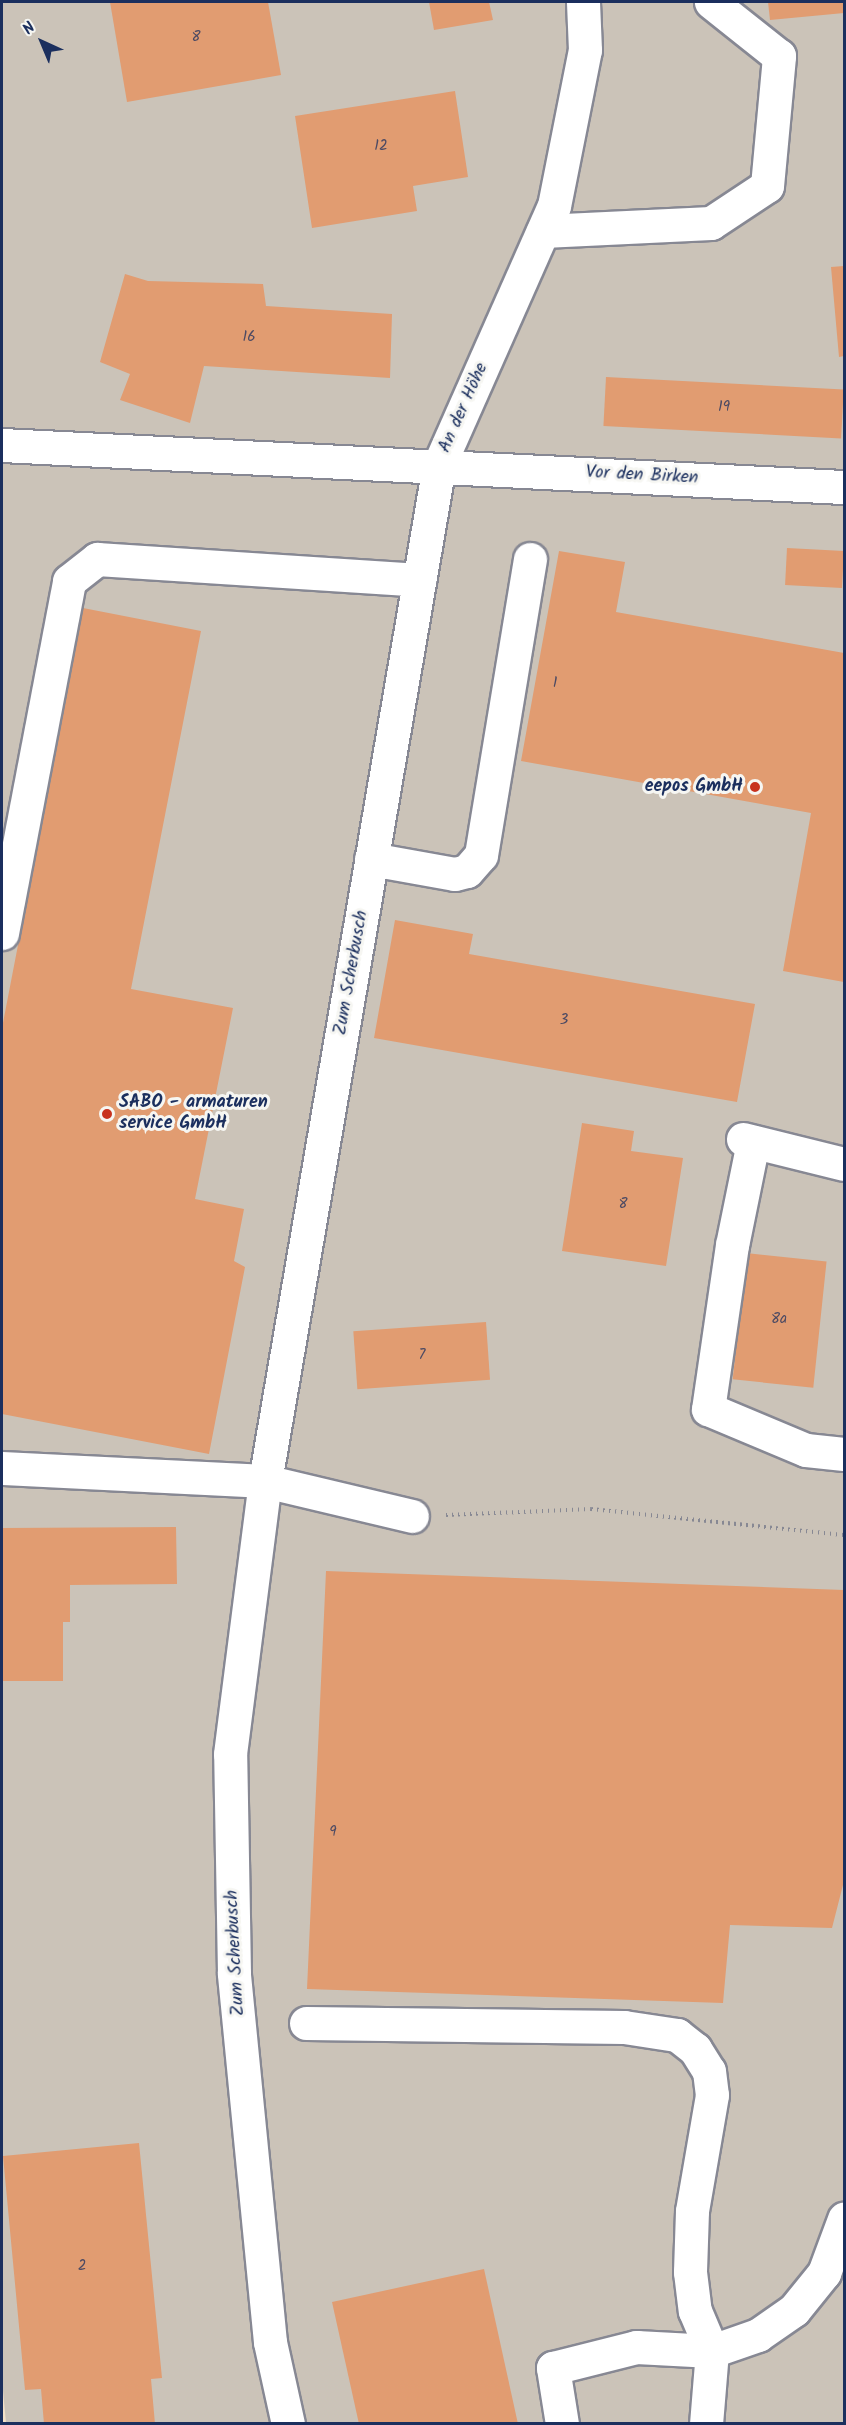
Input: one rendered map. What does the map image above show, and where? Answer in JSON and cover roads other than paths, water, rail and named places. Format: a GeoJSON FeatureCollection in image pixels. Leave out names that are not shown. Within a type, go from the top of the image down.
{"type":"FeatureCollection","features":[{"type":"Feature","properties":{"kind":"street","name":"An der Höhe"},"geometry":{"type":"LineString","coordinates":[[2,445],[438,465],[554,206],[585,50],[583,2]]}},
{"type":"Feature","properties":{"kind":"street"},"geometry":{"type":"LineString","coordinates":[[543,231],[711,223],[767,186],[779,56],[711,2]]}},
{"type":"Feature","properties":{"kind":"street","name":"Vor den Birken"},"geometry":{"type":"LineString","coordinates":[[438,465],[844,487]]}},
{"type":"Feature","properties":{"kind":"street","name":"Zum Scherbusch"},"geometry":{"type":"LineString","coordinates":[[288,2424],[270,2342],[234,1961],[230,1754],[265,1481],[438,465]]}},
{"type":"Feature","properties":{"kind":"street"},"geometry":{"type":"LineString","coordinates":[[2,933],[69,581],[97,559],[418,580]]}},
{"type":"Feature","properties":{"kind":"street"},"geometry":{"type":"LineString","coordinates":[[371,859],[455,874],[467,871],[481,855],[530,559]]}},
{"type":"Feature","properties":{"kind":"street"},"geometry":{"type":"LineString","coordinates":[[844,1164],[748,1141],[708,1409],[806,1450],[844,1454]]}},
{"type":"Feature","properties":{"kind":"street"},"geometry":{"type":"LineString","coordinates":[[2,1468],[265,1481],[412,1516]]}},
{"type":"Feature","properties":{"kind":"street"},"geometry":{"type":"LineString","coordinates":[[306,2023],[624,2027],[677,2035],[695,2049],[709,2071],[712,2095],[692,2211],[690,2272],[695,2311],[712,2351],[706,2424]]}},
{"type":"Feature","properties":{"kind":"street"},"geometry":{"type":"LineString","coordinates":[[562,2424],[553,2368],[636,2347],[712,2351],[758,2335],[834,2280],[844,2219]]}},
{"type":"Feature","properties":{"kind":"place","name":"eepos GmbH"},"geometry":{"type":"Point","coordinates":[755,787]}},
{"type":"Feature","properties":{"kind":"place","name":"SABO - armaturen service GmbH"},"geometry":{"type":"Point","coordinates":[107,1114]}}]}
